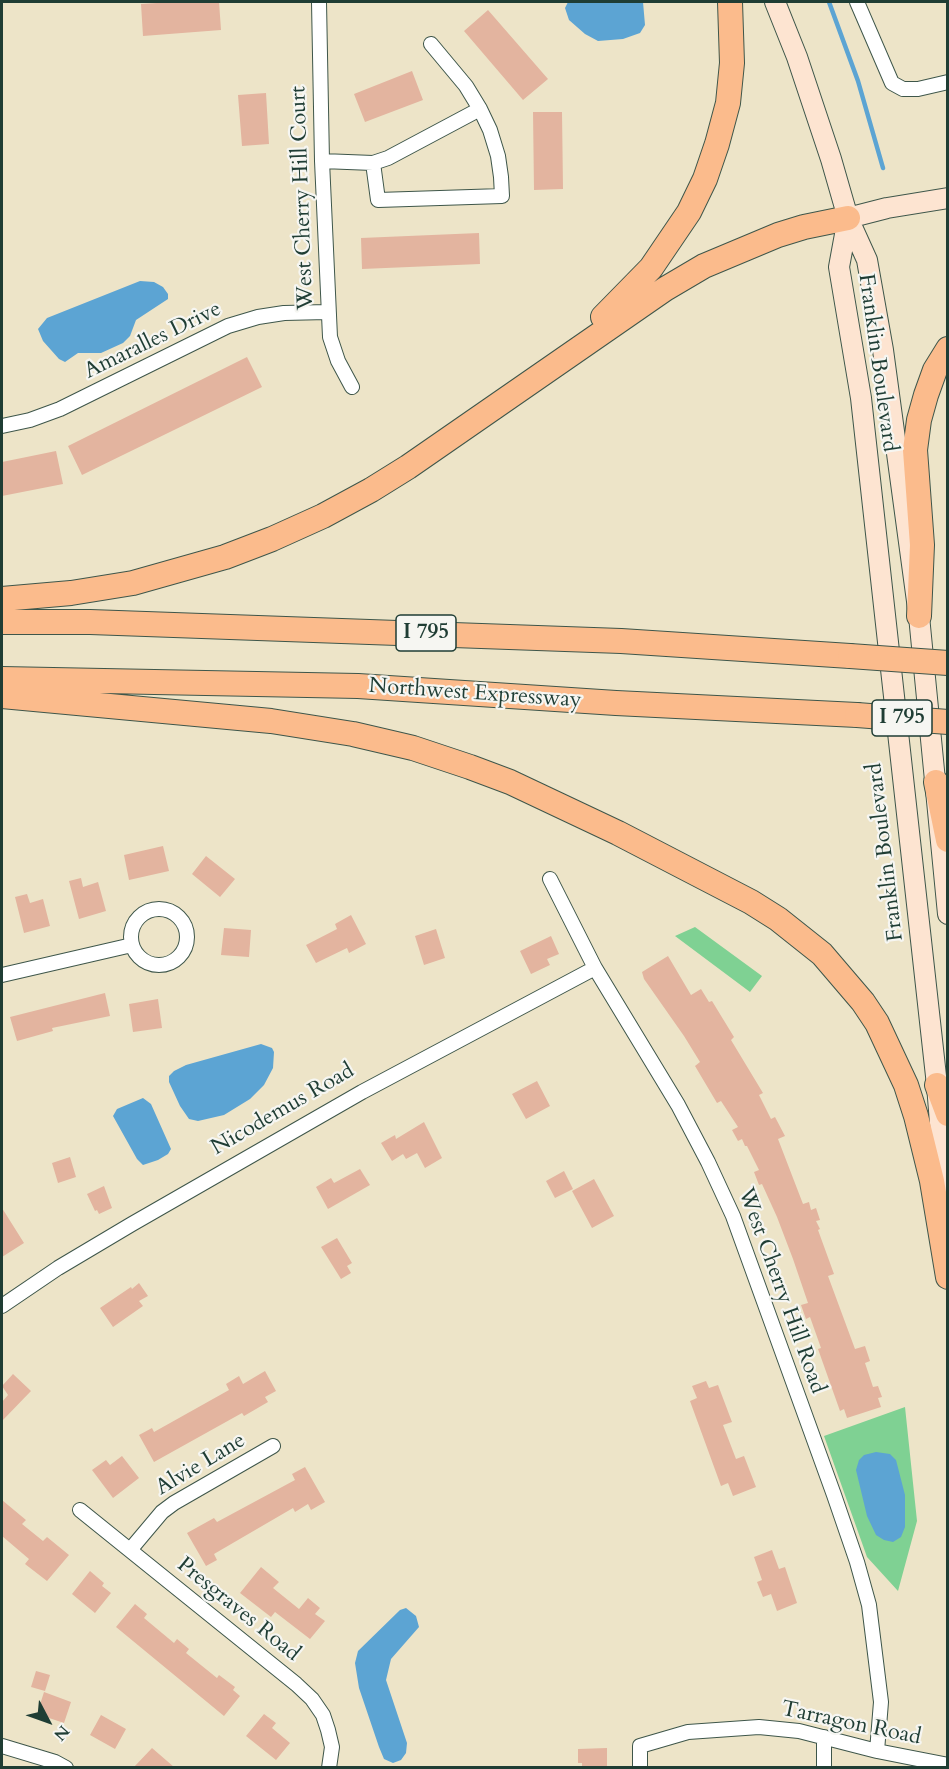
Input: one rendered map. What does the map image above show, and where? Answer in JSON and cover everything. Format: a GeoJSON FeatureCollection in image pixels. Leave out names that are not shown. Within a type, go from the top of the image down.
{"type":"FeatureCollection","features":[{"type":"Feature","properties":{"kind":"highway"},"geometry":{"type":"LineString","coordinates":[[522,386],[626,296],[651,268],[689,212],[705,179],[728,103],[732,63],[730,2]]}},
{"type":"Feature","properties":{"kind":"highway"},"geometry":{"type":"LineString","coordinates":[[2,599],[39,597],[133,583],[225,557],[272,539],[323,516],[381,484],[450,439],[522,386],[665,289],[704,266],[778,235],[848,218]]}},
{"type":"Feature","properties":{"kind":"highway"},"geometry":{"type":"LineString","coordinates":[[919,616],[922,545],[915,450],[919,420],[926,395],[935,370],[948,349]]}},
{"type":"Feature","properties":{"kind":"highway","name":"I 795"},"geometry":{"type":"LineString","coordinates":[[2,622],[90,622],[621,641],[948,663]]}},
{"type":"Feature","properties":{"kind":"highway"},"geometry":{"type":"LineString","coordinates":[[902,660],[948,656]]}},
{"type":"Feature","properties":{"kind":"highway","name":"Northwest Expressway"},"geometry":{"type":"LineString","coordinates":[[2,679],[358,686],[858,722],[948,722]]}},
{"type":"Feature","properties":{"kind":"highway"},"geometry":{"type":"LineString","coordinates":[[2,696],[272,721],[352,734],[413,748],[510,782],[618,833],[751,902],[778,919],[822,954],[857,994],[877,1023],[906,1085],[919,1127],[932,1182],[948,1277]]}},
{"type":"Feature","properties":{"kind":"highway"},"geometry":{"type":"LineString","coordinates":[[858,722],[948,736]]}},
{"type":"Feature","properties":{"kind":"highway"},"geometry":{"type":"LineString","coordinates":[[936,782],[948,840]]}},
{"type":"Feature","properties":{"kind":"highway"},"geometry":{"type":"LineString","coordinates":[[937,1085],[948,1114]]}},
{"type":"Feature","properties":{"kind":"main road"},"geometry":{"type":"LineString","coordinates":[[775,2],[797,57],[848,218],[887,208],[948,198]]}},
{"type":"Feature","properties":{"kind":"main road","name":"Franklin Boulevard"},"geometry":{"type":"LineString","coordinates":[[848,218],[867,260],[883,350],[919,616],[948,914]]}},
{"type":"Feature","properties":{"kind":"main road","name":"Franklin Boulevard"},"geometry":{"type":"LineString","coordinates":[[848,218],[838,267],[861,398],[937,1085],[948,1218]]}},
{"type":"Feature","properties":{"kind":"street","name":"West Cherry Hill Court"},"geometry":{"type":"LineString","coordinates":[[319,2],[327,312],[330,337],[338,361],[352,387]]}},
{"type":"Feature","properties":{"kind":"street"},"geometry":{"type":"LineString","coordinates":[[858,2],[892,82],[903,89],[918,89],[948,82]]}},
{"type":"Feature","properties":{"kind":"street"},"geometry":{"type":"LineString","coordinates":[[373,162],[378,200],[502,195],[498,156],[490,130],[466,86],[431,44]]}},
{"type":"Feature","properties":{"kind":"street"},"geometry":{"type":"LineString","coordinates":[[322,161],[373,162],[388,158],[409,149],[480,109]]}},
{"type":"Feature","properties":{"kind":"street","name":"Amaralles Drive"},"geometry":{"type":"LineString","coordinates":[[2,426],[30,420],[60,409],[228,326],[258,317],[284,313],[327,312]]}},
{"type":"Feature","properties":{"kind":"street","name":"West Cherry Hill Road"},"geometry":{"type":"LineString","coordinates":[[550,879],[595,968],[678,1105],[733,1216],[826,1473],[857,1562],[869,1605],[881,1702],[877,1750]]}},
{"type":"Feature","properties":{"kind":"street"},"geometry":{"type":"LineString","coordinates":[[165,909],[174,913],[181,920],[186,931],[182,951],[176,959],[168,963],[152,964],[143,960],[132,945],[133,926],[149,911],[165,909]]}},
{"type":"Feature","properties":{"kind":"street"},"geometry":{"type":"LineString","coordinates":[[2,975],[132,945]]}},
{"type":"Feature","properties":{"kind":"street","name":"Nicodemus Road"},"geometry":{"type":"LineString","coordinates":[[2,1306],[58,1268],[113,1235],[362,1092],[595,968]]}},
{"type":"Feature","properties":{"kind":"street","name":"Alvie Lane"},"geometry":{"type":"LineString","coordinates":[[130,1550],[162,1512],[174,1503],[273,1446]]}},
{"type":"Feature","properties":{"kind":"street","name":"Presgraves Road"},"geometry":{"type":"LineString","coordinates":[[80,1510],[312,1699],[328,1730],[332,1747],[328,1767]]}},
{"type":"Feature","properties":{"kind":"street","name":"Tarragon Road"},"geometry":{"type":"LineString","coordinates":[[640,1767],[640,1746],[688,1732],[718,1729],[799,1731],[948,1765]]}},
{"type":"Feature","properties":{"kind":"street"},"geometry":{"type":"LineString","coordinates":[[824,1737],[824,1767]]}},
{"type":"Feature","properties":{"kind":"street"},"geometry":{"type":"LineString","coordinates":[[2,1746],[66,1767]]}},
{"type":"Feature","properties":{"kind":"green space"},"geometry":{"type":"Polygon","coordinates":[[[695,927],[762,976],[750,992],[675,936],[695,927]]]}},
{"type":"Feature","properties":{"kind":"green space"},"geometry":{"type":"Polygon","coordinates":[[[905,1407],[917,1521],[898,1591],[867,1557],[824,1436],[905,1407]]]}},
{"type":"Feature","properties":{"kind":"water"},"geometry":{"type":"Polygon","coordinates":[[[568,2],[643,2],[645,25],[640,33],[623,39],[598,41],[585,34],[569,20],[565,8],[568,2]]]}},
{"type":"Feature","properties":{"kind":"water"},"geometry":{"type":"Polygon","coordinates":[[[140,281],[154,282],[163,287],[168,294],[168,299],[136,320],[130,336],[123,343],[101,353],[78,353],[65,362],[59,359],[43,341],[38,329],[47,318],[140,281]]]}},
{"type":"Feature","properties":{"kind":"water"},"geometry":{"type":"Polygon","coordinates":[[[261,1044],[272,1048],[274,1052],[273,1068],[264,1085],[250,1099],[224,1115],[198,1121],[189,1119],[180,1106],[169,1082],[169,1076],[186,1065],[261,1044]]]}},
{"type":"Feature","properties":{"kind":"water"},"geometry":{"type":"Polygon","coordinates":[[[143,1098],[151,1104],[171,1149],[168,1154],[158,1160],[143,1165],[137,1159],[113,1116],[117,1109],[143,1098]]]}},
{"type":"Feature","properties":{"kind":"water"},"geometry":{"type":"Polygon","coordinates":[[[876,1452],[890,1454],[896,1460],[905,1495],[905,1527],[901,1537],[893,1542],[876,1535],[867,1516],[856,1470],[859,1460],[864,1455],[876,1452]]]}},
{"type":"Feature","properties":{"kind":"water"},"geometry":{"type":"Polygon","coordinates":[[[406,1608],[416,1616],[419,1627],[391,1659],[386,1680],[407,1743],[406,1753],[401,1760],[393,1763],[384,1759],[379,1747],[359,1688],[355,1663],[358,1651],[400,1610],[406,1608]]]}},
{"type":"Feature","properties":{"kind":"building"},"geometry":{"type":"Polygon","coordinates":[[[219,2],[221,30],[143,36],[141,4],[219,2]]]}},
{"type":"Feature","properties":{"kind":"building"},"geometry":{"type":"Polygon","coordinates":[[[488,10],[548,79],[523,100],[464,31],[488,10]]]}},
{"type":"Feature","properties":{"kind":"building"},"geometry":{"type":"Polygon","coordinates":[[[412,71],[423,100],[365,122],[354,94],[412,71]]]}},
{"type":"Feature","properties":{"kind":"building"},"geometry":{"type":"Polygon","coordinates":[[[266,93],[269,144],[242,146],[238,95],[266,93]]]}},
{"type":"Feature","properties":{"kind":"building"},"geometry":{"type":"Polygon","coordinates":[[[533,112],[562,112],[563,189],[534,190],[533,112]]]}},
{"type":"Feature","properties":{"kind":"building"},"geometry":{"type":"Polygon","coordinates":[[[479,233],[480,264],[362,269],[361,238],[479,233]]]}},
{"type":"Feature","properties":{"kind":"building"},"geometry":{"type":"Polygon","coordinates":[[[247,357],[262,387],[82,475],[68,446],[247,357]]]}},
{"type":"Feature","properties":{"kind":"building"},"geometry":{"type":"Polygon","coordinates":[[[56,451],[63,484],[2,496],[2,462],[56,451]]]}},
{"type":"Feature","properties":{"kind":"building"},"geometry":{"type":"Polygon","coordinates":[[[163,846],[169,871],[129,880],[124,855],[163,846]]]}},
{"type":"Feature","properties":{"kind":"building"},"geometry":{"type":"Polygon","coordinates":[[[206,856],[235,879],[220,897],[192,874],[206,856]]]}},
{"type":"Feature","properties":{"kind":"building"},"geometry":{"type":"Polygon","coordinates":[[[81,878],[83,887],[98,882],[106,911],[79,919],[69,881],[81,878]]]}},
{"type":"Feature","properties":{"kind":"building"},"geometry":{"type":"Polygon","coordinates":[[[27,894],[30,903],[43,899],[50,926],[24,933],[15,897],[27,894]]]}},
{"type":"Feature","properties":{"kind":"building"},"geometry":{"type":"Polygon","coordinates":[[[351,915],[366,944],[349,953],[347,948],[316,963],[306,945],[337,929],[335,924],[351,915]]]}},
{"type":"Feature","properties":{"kind":"building"},"geometry":{"type":"Polygon","coordinates":[[[224,928],[251,930],[249,957],[221,955],[224,928]]]}},
{"type":"Feature","properties":{"kind":"building"},"geometry":{"type":"Polygon","coordinates":[[[436,929],[445,958],[424,965],[415,936],[436,929]]]}},
{"type":"Feature","properties":{"kind":"building"},"geometry":{"type":"Polygon","coordinates":[[[551,936],[559,954],[547,959],[550,965],[531,974],[520,951],[551,936]]]}},
{"type":"Feature","properties":{"kind":"building"},"geometry":{"type":"Polygon","coordinates":[[[668,956],[691,995],[701,989],[709,1002],[712,1001],[734,1037],[731,1040],[763,1093],[759,1095],[771,1119],[775,1117],[785,1136],[778,1139],[803,1204],[809,1202],[811,1210],[816,1208],[820,1220],[816,1221],[820,1229],[818,1230],[834,1274],[828,1276],[855,1349],[865,1346],[870,1361],[865,1363],[873,1387],[878,1386],[882,1397],[878,1398],[881,1407],[847,1418],[844,1409],[840,1411],[818,1349],[821,1348],[810,1317],[806,1319],[801,1305],[808,1303],[793,1259],[777,1217],[754,1172],[759,1170],[747,1146],[742,1139],[738,1141],[732,1130],[738,1127],[721,1101],[717,1103],[695,1066],[700,1062],[644,979],[642,972],[668,956]]]}},
{"type":"Feature","properties":{"kind":"building"},"geometry":{"type":"Polygon","coordinates":[[[105,993],[110,1016],[52,1028],[53,1031],[17,1041],[10,1017],[105,993]]]}},
{"type":"Feature","properties":{"kind":"building"},"geometry":{"type":"Polygon","coordinates":[[[158,999],[162,1028],[133,1032],[129,1004],[158,999]]]}},
{"type":"Feature","properties":{"kind":"building"},"geometry":{"type":"Polygon","coordinates":[[[537,1081],[550,1106],[526,1119],[512,1094],[537,1081]]]}},
{"type":"Feature","properties":{"kind":"building"},"geometry":{"type":"Polygon","coordinates":[[[424,1122],[442,1158],[425,1168],[417,1153],[406,1159],[403,1154],[392,1161],[381,1143],[395,1135],[396,1139],[424,1122]]]}},
{"type":"Feature","properties":{"kind":"building"},"geometry":{"type":"Polygon","coordinates":[[[70,1157],[76,1177],[58,1183],[52,1163],[70,1157]]]}},
{"type":"Feature","properties":{"kind":"building"},"geometry":{"type":"Polygon","coordinates":[[[360,1169],[370,1185],[328,1209],[316,1187],[331,1178],[334,1183],[360,1169]]]}},
{"type":"Feature","properties":{"kind":"building"},"geometry":{"type":"Polygon","coordinates":[[[564,1171],[573,1189],[555,1198],[546,1181],[564,1171]]]}},
{"type":"Feature","properties":{"kind":"building"},"geometry":{"type":"Polygon","coordinates":[[[594,1179],[614,1216],[592,1228],[572,1191],[594,1179]]]}},
{"type":"Feature","properties":{"kind":"building"},"geometry":{"type":"Polygon","coordinates":[[[104,1186],[112,1208],[99,1214],[97,1210],[95,1211],[87,1194],[104,1186]]]}},
{"type":"Feature","properties":{"kind":"building"},"geometry":{"type":"Polygon","coordinates":[[[2,1208],[24,1243],[2,1257],[2,1208]]]}},
{"type":"Feature","properties":{"kind":"building"},"geometry":{"type":"Polygon","coordinates":[[[337,1238],[352,1263],[347,1266],[351,1273],[341,1279],[321,1247],[337,1238]]]}},
{"type":"Feature","properties":{"kind":"building"},"geometry":{"type":"Polygon","coordinates":[[[139,1283],[148,1296],[139,1301],[143,1306],[113,1327],[100,1308],[139,1283]]]}},
{"type":"Feature","properties":{"kind":"building"},"geometry":{"type":"Polygon","coordinates":[[[265,1371],[276,1391],[265,1397],[268,1402],[244,1416],[242,1413],[154,1462],[139,1435],[152,1428],[154,1432],[229,1390],[226,1384],[239,1376],[243,1384],[265,1371]]]}},
{"type":"Feature","properties":{"kind":"building"},"geometry":{"type":"Polygon","coordinates":[[[13,1374],[31,1391],[2,1421],[2,1402],[8,1395],[2,1386],[13,1374]]]}},
{"type":"Feature","properties":{"kind":"building"},"geometry":{"type":"Polygon","coordinates":[[[706,1381],[709,1388],[718,1385],[732,1422],[723,1425],[736,1459],[744,1456],[756,1487],[733,1496],[728,1483],[721,1486],[690,1401],[697,1398],[692,1386],[706,1381]]]}},
{"type":"Feature","properties":{"kind":"building"},"geometry":{"type":"Polygon","coordinates":[[[122,1456],[139,1478],[113,1498],[92,1470],[106,1460],[110,1465],[122,1456]]]}},
{"type":"Feature","properties":{"kind":"building"},"geometry":{"type":"Polygon","coordinates":[[[305,1467],[325,1502],[311,1510],[308,1504],[295,1512],[293,1508],[214,1554],[217,1560],[206,1566],[187,1533],[214,1518],[217,1522],[295,1480],[292,1474],[305,1467]]]}},
{"type":"Feature","properties":{"kind":"building"},"geometry":{"type":"Polygon","coordinates":[[[2,1500],[26,1520],[22,1524],[43,1541],[47,1537],[69,1555],[47,1581],[25,1564],[29,1559],[2,1536],[2,1500]]]}},
{"type":"Feature","properties":{"kind":"building"},"geometry":{"type":"Polygon","coordinates":[[[772,1550],[779,1569],[785,1567],[797,1603],[777,1611],[771,1594],[763,1597],[757,1582],[762,1580],[754,1557],[772,1550]]]}},
{"type":"Feature","properties":{"kind":"building"},"geometry":{"type":"Polygon","coordinates":[[[261,1567],[279,1582],[273,1588],[299,1609],[308,1598],[320,1608],[315,1614],[325,1621],[310,1639],[275,1612],[271,1617],[240,1593],[261,1567]]]}},
{"type":"Feature","properties":{"kind":"building"},"geometry":{"type":"Polygon","coordinates":[[[90,1571],[104,1583],[102,1586],[111,1593],[95,1613],[72,1594],[90,1571]]]}},
{"type":"Feature","properties":{"kind":"building"},"geometry":{"type":"Polygon","coordinates":[[[135,1604],[147,1614],[144,1618],[174,1643],[177,1639],[189,1649],[186,1653],[217,1678],[219,1675],[235,1687],[233,1690],[240,1696],[224,1716],[116,1627],[135,1604]]]}},
{"type":"Feature","properties":{"kind":"building"},"geometry":{"type":"Polygon","coordinates":[[[36,1671],[50,1675],[45,1691],[31,1687],[36,1671]]]}},
{"type":"Feature","properties":{"kind":"building"},"geometry":{"type":"Polygon","coordinates":[[[44,1692],[71,1702],[64,1723],[37,1714],[44,1692]]]}},
{"type":"Feature","properties":{"kind":"building"},"geometry":{"type":"Polygon","coordinates":[[[264,1714],[276,1723],[272,1728],[290,1743],[276,1760],[246,1736],[264,1714]]]}},
{"type":"Feature","properties":{"kind":"building"},"geometry":{"type":"Polygon","coordinates":[[[101,1715],[126,1729],[115,1749],[90,1735],[101,1715]]]}},
{"type":"Feature","properties":{"kind":"building"},"geometry":{"type":"Polygon","coordinates":[[[152,1748],[174,1767],[134,1767],[152,1748]]]}},
{"type":"Feature","properties":{"kind":"building"},"geometry":{"type":"Polygon","coordinates":[[[607,1748],[607,1767],[582,1767],[582,1763],[578,1763],[578,1749],[607,1748]]]}},
{"type":"Feature","properties":{"kind":"waterway"},"geometry":{"type":"LineString","coordinates":[[829,2],[858,81],[883,168]]}}]}
